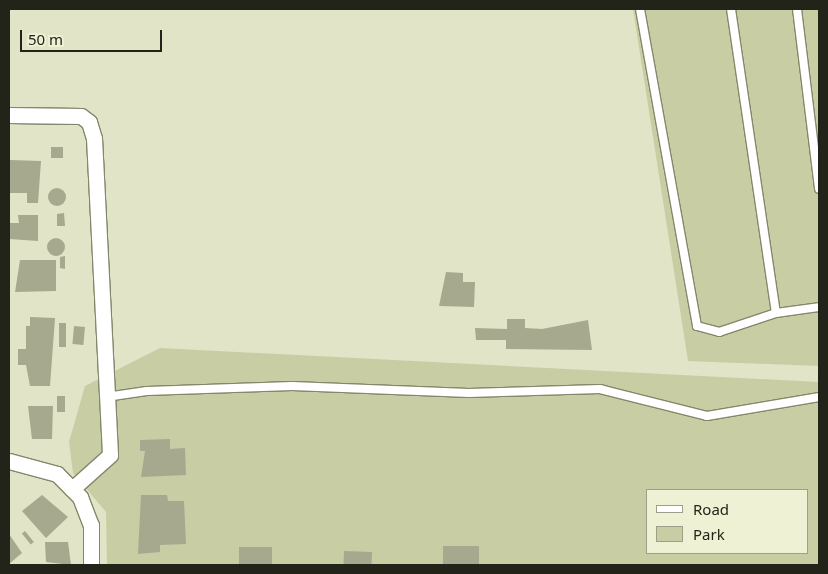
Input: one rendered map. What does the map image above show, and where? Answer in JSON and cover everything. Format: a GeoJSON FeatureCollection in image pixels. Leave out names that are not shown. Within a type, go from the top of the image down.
{"type":"FeatureCollection","features":[{"type":"Feature","properties":{"kind":"street"},"geometry":{"type":"LineString","coordinates":[[9,115],[81,116],[89,122],[94,138],[110,455],[72,489]]}},
{"type":"Feature","properties":{"kind":"street"},"geometry":{"type":"LineString","coordinates":[[9,461],[57,474],[72,489],[91,525],[90,565]]}},
{"type":"Feature","properties":{"kind":"lane"},"geometry":{"type":"LineString","coordinates":[[640,9],[697,326],[719,332],[776,313],[819,307]]}},
{"type":"Feature","properties":{"kind":"lane"},"geometry":{"type":"LineString","coordinates":[[731,9],[776,313]]}},
{"type":"Feature","properties":{"kind":"lane"},"geometry":{"type":"LineString","coordinates":[[797,9],[819,189]]}},
{"type":"Feature","properties":{"kind":"lane"},"geometry":{"type":"LineString","coordinates":[[106,397],[147,391],[292,386],[468,393],[600,389],[707,416],[819,397]]}},
{"type":"Feature","properties":{"kind":"green space"},"geometry":{"type":"Polygon","coordinates":[[[633,9],[819,9],[819,366],[688,361],[633,9]]]}},
{"type":"Feature","properties":{"kind":"green space"},"geometry":{"type":"Polygon","coordinates":[[[160,348],[819,382],[819,565],[107,565],[106,512],[73,473],[69,442],[85,386],[160,348]]]}},
{"type":"Feature","properties":{"kind":"building"},"geometry":{"type":"Polygon","coordinates":[[[51,147],[63,147],[63,158],[51,158],[51,147]]]}},
{"type":"Feature","properties":{"kind":"building"},"geometry":{"type":"Polygon","coordinates":[[[10,160],[41,161],[38,203],[27,203],[27,193],[9,193],[10,160]]]}},
{"type":"Feature","properties":{"kind":"building"},"geometry":{"type":"Polygon","coordinates":[[[57,188],[63,191],[66,197],[63,203],[57,206],[51,203],[48,197],[51,191],[57,188]]]}},
{"type":"Feature","properties":{"kind":"building"},"geometry":{"type":"Polygon","coordinates":[[[64,213],[65,226],[57,226],[57,214],[64,213]]]}},
{"type":"Feature","properties":{"kind":"building"},"geometry":{"type":"Polygon","coordinates":[[[18,215],[38,215],[38,241],[9,239],[9,223],[19,223],[18,215]]]}},
{"type":"Feature","properties":{"kind":"building"},"geometry":{"type":"Polygon","coordinates":[[[56,238],[62,241],[65,247],[62,253],[56,256],[50,253],[47,247],[50,241],[56,238]]]}},
{"type":"Feature","properties":{"kind":"building"},"geometry":{"type":"Polygon","coordinates":[[[65,256],[65,269],[60,268],[60,257],[65,256]]]}},
{"type":"Feature","properties":{"kind":"building"},"geometry":{"type":"Polygon","coordinates":[[[20,260],[56,260],[56,291],[15,292],[20,260]]]}},
{"type":"Feature","properties":{"kind":"building"},"geometry":{"type":"Polygon","coordinates":[[[446,272],[463,273],[463,282],[475,282],[474,307],[439,306],[446,272]]]}},
{"type":"Feature","properties":{"kind":"building"},"geometry":{"type":"Polygon","coordinates":[[[30,317],[55,318],[50,386],[30,386],[26,365],[18,365],[18,349],[26,349],[26,326],[30,326],[30,317]]]}},
{"type":"Feature","properties":{"kind":"building"},"geometry":{"type":"Polygon","coordinates":[[[507,319],[525,319],[525,328],[542,329],[588,320],[592,350],[506,349],[506,340],[476,340],[475,328],[507,329],[507,319]]]}},
{"type":"Feature","properties":{"kind":"building"},"geometry":{"type":"Polygon","coordinates":[[[59,323],[66,323],[66,347],[59,347],[59,323]]]}},
{"type":"Feature","properties":{"kind":"building"},"geometry":{"type":"Polygon","coordinates":[[[74,326],[85,327],[83,345],[72,344],[74,326]]]}},
{"type":"Feature","properties":{"kind":"building"},"geometry":{"type":"Polygon","coordinates":[[[57,396],[65,396],[65,412],[57,412],[57,396]]]}},
{"type":"Feature","properties":{"kind":"building"},"geometry":{"type":"Polygon","coordinates":[[[28,406],[53,406],[52,439],[32,439],[28,406]]]}},
{"type":"Feature","properties":{"kind":"building"},"geometry":{"type":"Polygon","coordinates":[[[170,439],[170,449],[185,448],[186,475],[141,477],[145,451],[140,451],[140,440],[170,439]]]}},
{"type":"Feature","properties":{"kind":"building"},"geometry":{"type":"Polygon","coordinates":[[[42,495],[68,517],[46,538],[22,511],[42,495]]]}},
{"type":"Feature","properties":{"kind":"building"},"geometry":{"type":"Polygon","coordinates":[[[141,495],[167,495],[168,501],[184,501],[186,544],[160,545],[160,552],[138,554],[141,495]]]}},
{"type":"Feature","properties":{"kind":"building"},"geometry":{"type":"Polygon","coordinates":[[[25,531],[34,542],[31,544],[22,534],[25,531]]]}},
{"type":"Feature","properties":{"kind":"building"},"geometry":{"type":"Polygon","coordinates":[[[9,534],[22,553],[9,564],[9,534]]]}},
{"type":"Feature","properties":{"kind":"building"},"geometry":{"type":"Polygon","coordinates":[[[45,542],[68,542],[71,565],[46,562],[45,542]]]}},
{"type":"Feature","properties":{"kind":"building"},"geometry":{"type":"Polygon","coordinates":[[[443,546],[479,546],[479,565],[443,565],[443,546]]]}},
{"type":"Feature","properties":{"kind":"building"},"geometry":{"type":"Polygon","coordinates":[[[239,547],[272,547],[272,565],[239,565],[239,547]]]}},
{"type":"Feature","properties":{"kind":"building"},"geometry":{"type":"Polygon","coordinates":[[[344,551],[372,552],[372,565],[344,565],[344,551]]]}}]}
